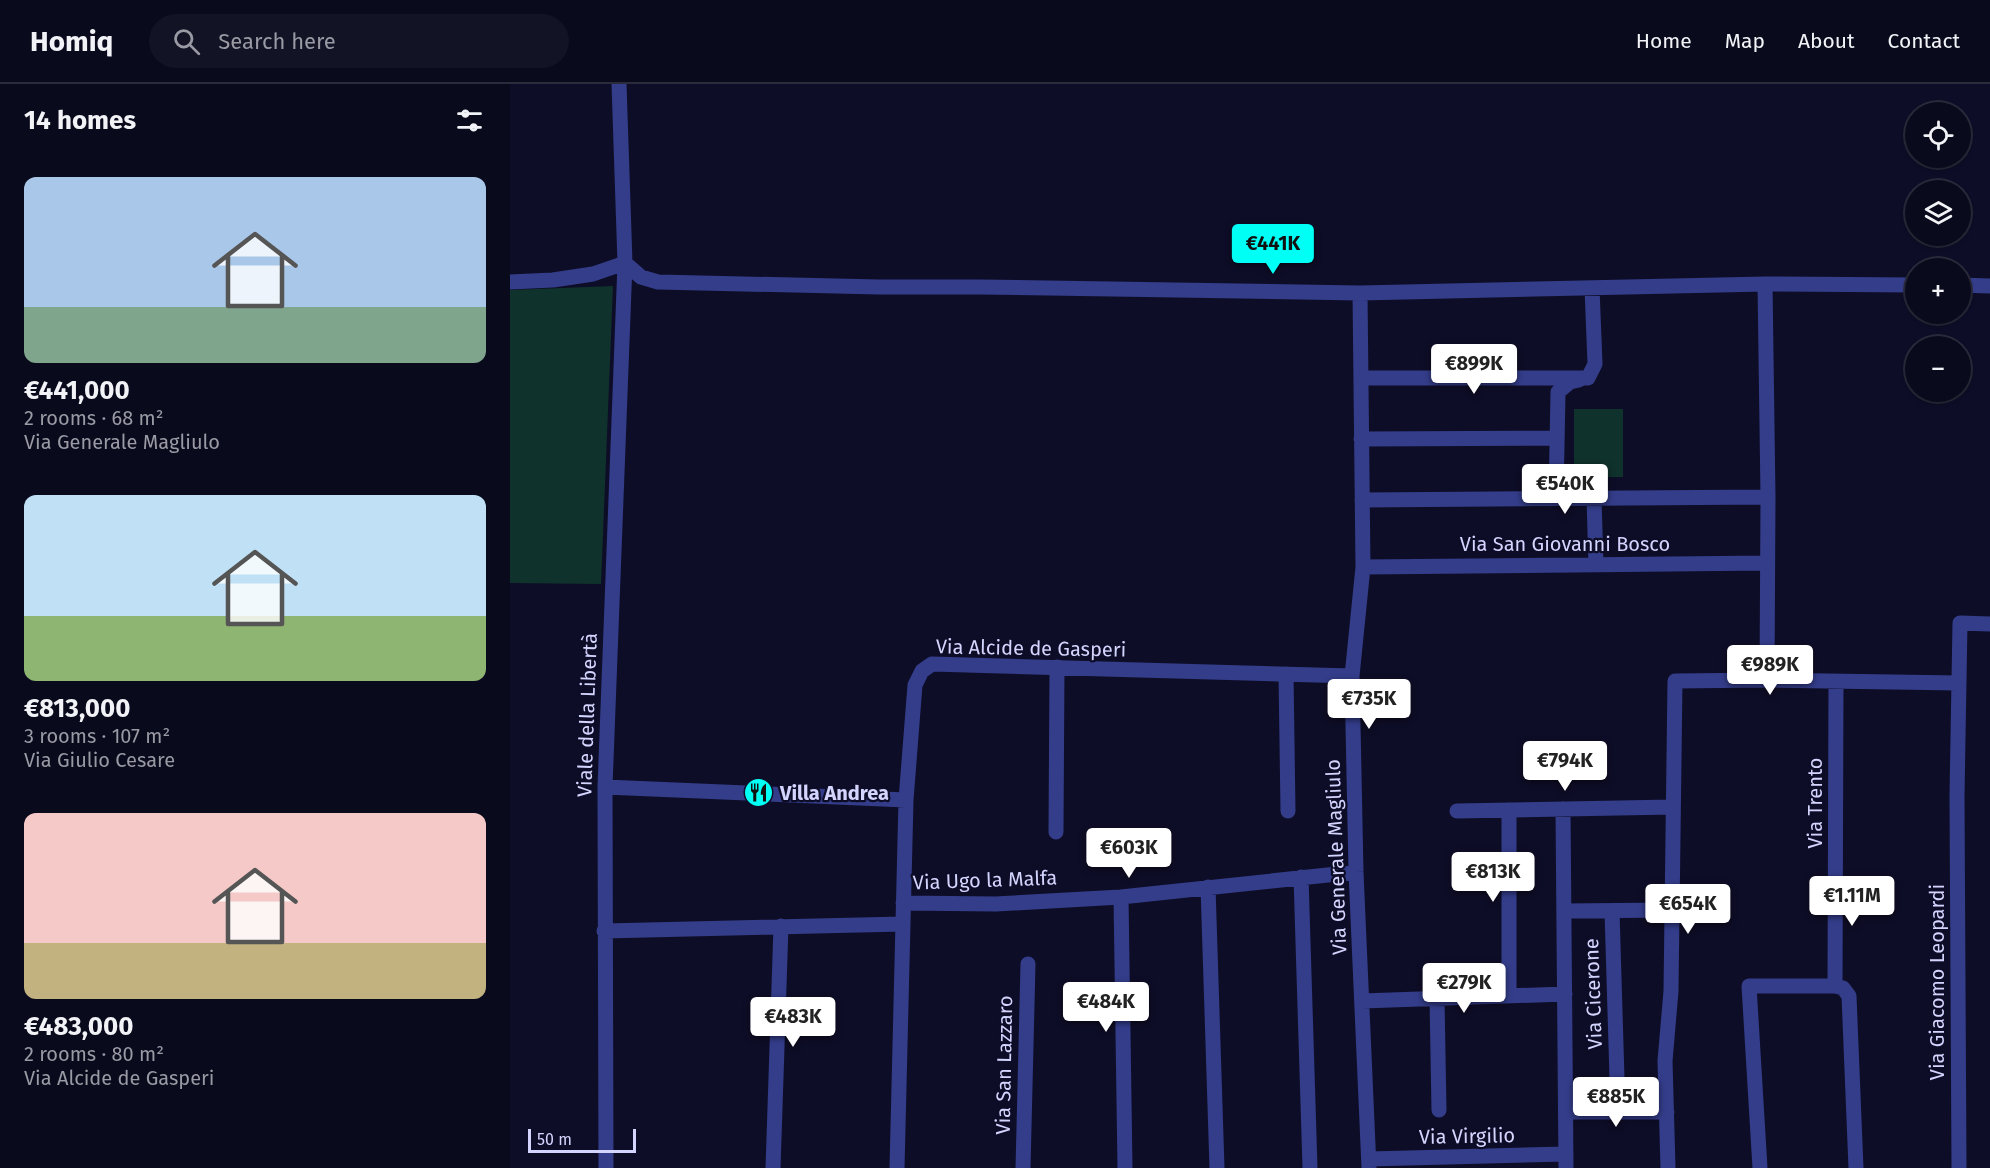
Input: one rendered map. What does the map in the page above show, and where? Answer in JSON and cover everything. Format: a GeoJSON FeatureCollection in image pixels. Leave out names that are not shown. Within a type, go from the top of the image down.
{"type":"FeatureCollection","features":[{"type":"Feature","properties":{"kind":"street","name":"Viale della Libertà"},"geometry":{"type":"LineString","coordinates":[[606,1168],[605,787],[625,263],[619,84]]}},
{"type":"Feature","properties":{"kind":"street"},"geometry":{"type":"LineString","coordinates":[[510,282],[553,280],[593,274],[625,263],[641,277],[658,282],[867,287],[1360,293],[1765,284],[1905,285]]}},
{"type":"Feature","properties":{"kind":"street"},"geometry":{"type":"LineString","coordinates":[[1765,284],[1768,498],[1767,680]]}},
{"type":"Feature","properties":{"kind":"street"},"geometry":{"type":"LineString","coordinates":[[1971,285],[1990,285]]}},
{"type":"Feature","properties":{"kind":"street"},"geometry":{"type":"LineString","coordinates":[[1588,378],[1595,364],[1592,288]]}},
{"type":"Feature","properties":{"kind":"street","name":"Via Generale Magliulo"},"geometry":{"type":"LineString","coordinates":[[1360,293],[1363,567],[1352,676],[1356,872],[1369,1163]]}},
{"type":"Feature","properties":{"kind":"street"},"geometry":{"type":"LineString","coordinates":[[1361,378],[1588,378]]}},
{"type":"Feature","properties":{"kind":"street"},"geometry":{"type":"LineString","coordinates":[[1556,498],[1558,392],[1570,382],[1588,378]]}},
{"type":"Feature","properties":{"kind":"street"},"geometry":{"type":"LineString","coordinates":[[1361,439],[1557,438]]}},
{"type":"Feature","properties":{"kind":"street"},"geometry":{"type":"LineString","coordinates":[[1594,498],[1596,565]]}},
{"type":"Feature","properties":{"kind":"street"},"geometry":{"type":"LineString","coordinates":[[1362,500],[1768,498]]}},
{"type":"Feature","properties":{"kind":"street","name":"Via San Giovanni Bosco"},"geometry":{"type":"LineString","coordinates":[[1363,567],[1767,563]]}},
{"type":"Feature","properties":{"kind":"street","name":"Via Giacomo Leopardi"},"geometry":{"type":"LineString","coordinates":[[1959,1168],[1957,796],[1960,623],[1990,624]]}},
{"type":"Feature","properties":{"kind":"street","name":"Via Alcide de Gasperi"},"geometry":{"type":"LineString","coordinates":[[897,1168],[906,800],[915,685],[921,671],[932,664],[1352,676]]}},
{"type":"Feature","properties":{"kind":"street"},"geometry":{"type":"LineString","coordinates":[[1056,832],[1057,668]]}},
{"type":"Feature","properties":{"kind":"street"},"geometry":{"type":"LineString","coordinates":[[1286,674],[1288,811]]}},
{"type":"Feature","properties":{"kind":"street"},"geometry":{"type":"LineString","coordinates":[[1668,1168],[1665,1061],[1671,991],[1675,681],[1959,683]]}},
{"type":"Feature","properties":{"kind":"street","name":"Via Trento"},"geometry":{"type":"LineString","coordinates":[[1835,986],[1836,682]]}},
{"type":"Feature","properties":{"kind":"street"},"geometry":{"type":"LineString","coordinates":[[605,787],[906,800]]}},
{"type":"Feature","properties":{"kind":"street"},"geometry":{"type":"LineString","coordinates":[[1457,811],[1673,807]]}},
{"type":"Feature","properties":{"kind":"street"},"geometry":{"type":"LineString","coordinates":[[1563,809],[1566,1161]]}},
{"type":"Feature","properties":{"kind":"street"},"geometry":{"type":"LineString","coordinates":[[1509,810],[1509,996]]}},
{"type":"Feature","properties":{"kind":"street","name":"Via Ugo la Malfa"},"geometry":{"type":"LineString","coordinates":[[903,903],[996,904],[1121,897],[1356,872]]}},
{"type":"Feature","properties":{"kind":"street"},"geometry":{"type":"LineString","coordinates":[[1301,877],[1310,1168]]}},
{"type":"Feature","properties":{"kind":"street"},"geometry":{"type":"LineString","coordinates":[[1208,887],[1217,1168]]}},
{"type":"Feature","properties":{"kind":"street"},"geometry":{"type":"LineString","coordinates":[[1121,897],[1125,1168]]}},
{"type":"Feature","properties":{"kind":"street"},"geometry":{"type":"LineString","coordinates":[[1564,911],[1672,910]]}},
{"type":"Feature","properties":{"kind":"street","name":"Via Cicerone"},"geometry":{"type":"LineString","coordinates":[[1612,911],[1618,1112]]}},
{"type":"Feature","properties":{"kind":"street"},"geometry":{"type":"LineString","coordinates":[[604,931],[903,924]]}},
{"type":"Feature","properties":{"kind":"street"},"geometry":{"type":"LineString","coordinates":[[773,1168],[781,926]]}},
{"type":"Feature","properties":{"kind":"street","name":"Via San Lazzaro"},"geometry":{"type":"LineString","coordinates":[[1023,1168],[1028,964]]}},
{"type":"Feature","properties":{"kind":"street"},"geometry":{"type":"LineString","coordinates":[[1760,1168],[1749,986],[1835,986],[1843,988],[1849,996],[1856,1168]]}},
{"type":"Feature","properties":{"kind":"street"},"geometry":{"type":"LineString","coordinates":[[1362,1001],[1565,994]]}},
{"type":"Feature","properties":{"kind":"street"},"geometry":{"type":"LineString","coordinates":[[1437,998],[1439,1110]]}},
{"type":"Feature","properties":{"kind":"street"},"geometry":{"type":"LineString","coordinates":[[1566,1112],[1667,1112]]}},
{"type":"Feature","properties":{"kind":"street","name":"Via Virgilio"},"geometry":{"type":"LineString","coordinates":[[1369,1163],[1566,1161]]}},
{"type":"Feature","properties":{"kind":"green space"},"geometry":{"type":"Polygon","coordinates":[[[613,286],[601,584],[510,583],[510,290],[613,286]]]}},
{"type":"Feature","properties":{"kind":"green space"},"geometry":{"type":"Polygon","coordinates":[[[1574,409],[1623,409],[1623,477],[1574,477],[1574,409]]]}},
{"type":"Feature","properties":{"kind":"place","name":"Villa Andrea"},"geometry":{"type":"Point","coordinates":[759,793]}}]}
